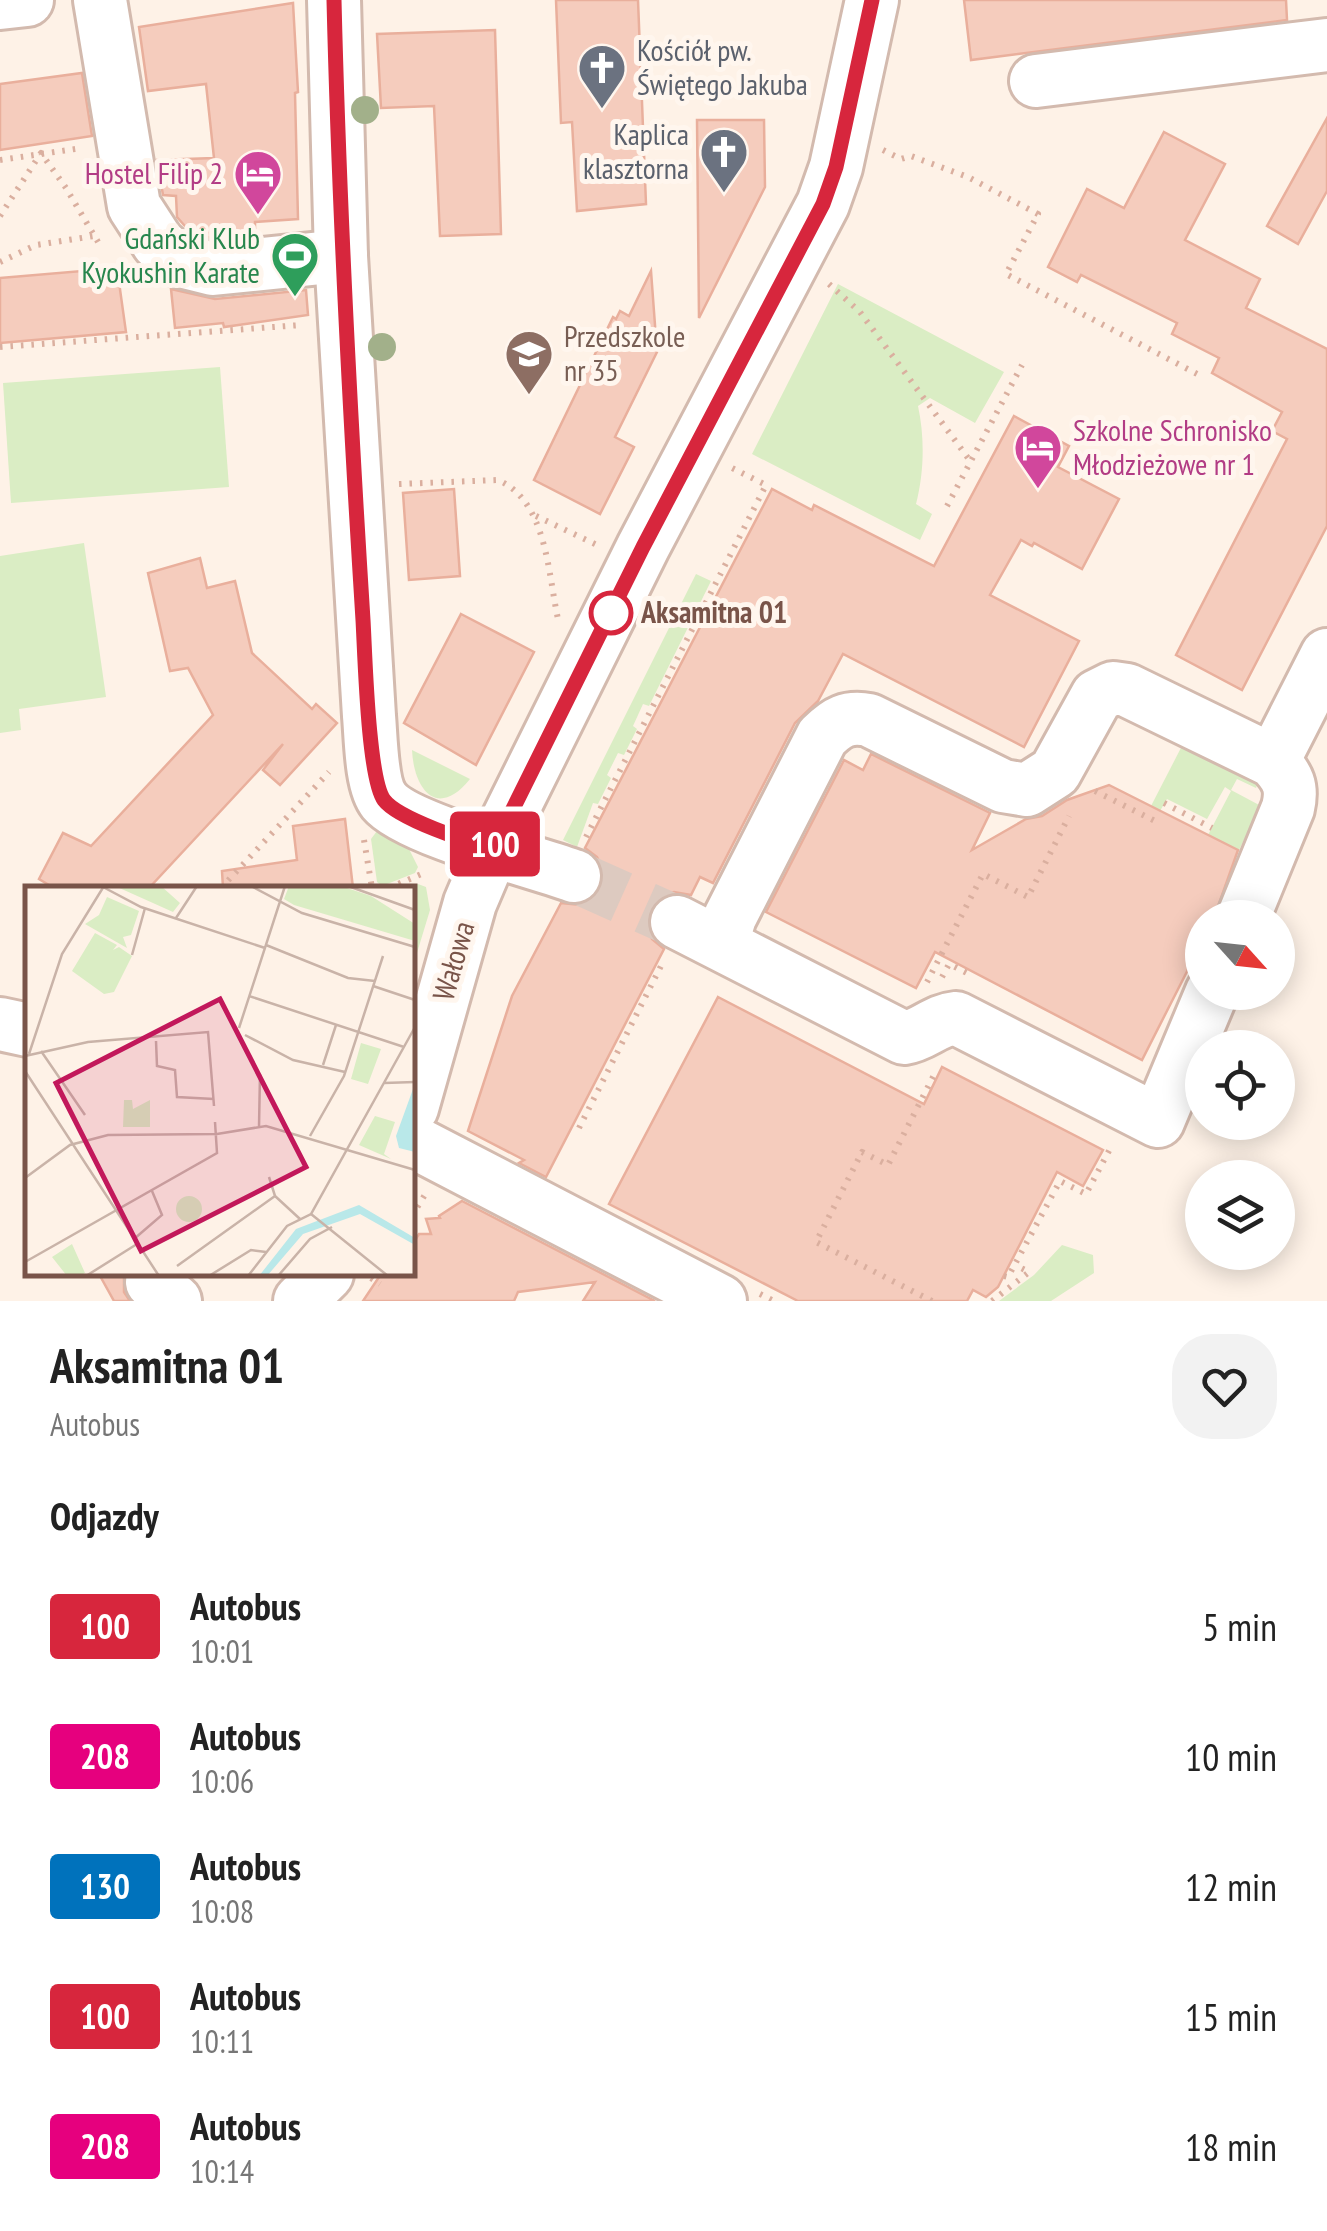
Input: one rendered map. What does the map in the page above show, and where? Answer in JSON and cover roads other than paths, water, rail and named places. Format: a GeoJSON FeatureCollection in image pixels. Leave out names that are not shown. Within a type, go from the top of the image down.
{"type":"FeatureCollection","features":[{"type":"Feature","properties":{"kind":"street"},"geometry":{"type":"LineString","coordinates":[[0,3],[27,0]]}},
{"type":"Feature","properties":{"kind":"street"},"geometry":{"type":"LineString","coordinates":[[100,0],[134,206],[158,243],[177,260],[213,269],[342,256]]}},
{"type":"Feature","properties":{"kind":"street"},"geometry":{"type":"LineString","coordinates":[[334,0],[342,256],[369,716],[377,787],[385,802],[400,812],[465,841],[570,875]]}},
{"type":"Feature","properties":{"kind":"street","name":"Wałowa"},"geometry":{"type":"LineString","coordinates":[[415,1097],[470,903],[493,849],[643,547],[823,204],[836,167],[872,0]]}},
{"type":"Feature","properties":{"kind":"street"},"geometry":{"type":"LineString","coordinates":[[1036,80],[1327,45]]}},
{"type":"Feature","properties":{"kind":"street"},"geometry":{"type":"LineString","coordinates":[[1273,762],[1327,655]]}},
{"type":"Feature","properties":{"kind":"street"},"geometry":{"type":"LineString","coordinates":[[1204,1010],[1158,1121],[956,1018],[942,1019],[916,1036],[904,1038],[694,930],[730,917],[822,738],[834,725],[851,717],[886,728],[1003,786],[1027,790],[1055,772],[1097,696],[1113,688],[1127,690],[1273,762],[1288,776],[1292,794],[1250,900]]}},
{"type":"Feature","properties":{"kind":"street"},"geometry":{"type":"LineString","coordinates":[[0,1024],[25,1029]]}},
{"type":"Feature","properties":{"kind":"street"},"geometry":{"type":"LineString","coordinates":[[415,1144],[720,1301]]}},
{"type":"Feature","properties":{"kind":"street"},"geometry":{"type":"LineString","coordinates":[[300,1301],[348,1276]]}},
{"type":"Feature","properties":{"kind":"tunnel"},"geometry":{"type":"LineString","coordinates":[[574,876],[677,922]]}},
{"type":"Feature","properties":{"kind":"place","name":"Kościół pw. Świętego Jakuba"},"geometry":{"type":"Point","coordinates":[602,110]}},
{"type":"Feature","properties":{"kind":"place","name":"Kaplica klasztorna"},"geometry":{"type":"Point","coordinates":[724,194]}},
{"type":"Feature","properties":{"kind":"place","name":"Hostel Filip 2"},"geometry":{"type":"Point","coordinates":[258,216]}},
{"type":"Feature","properties":{"kind":"place","name":"Gdański Klub Kyokushin Karate"},"geometry":{"type":"Point","coordinates":[295,298]}},
{"type":"Feature","properties":{"kind":"place","name":"Przedszkole nr 35"},"geometry":{"type":"Point","coordinates":[529,396]}},
{"type":"Feature","properties":{"kind":"place","name":"Szkolne Schronisko Młodzieżowe nr 1"},"geometry":{"type":"Point","coordinates":[1038,490]}},
{"type":"Feature","properties":{"kind":"place","name":"Aksamitna 01"},"geometry":{"type":"Point","coordinates":[611,613]}}]}
